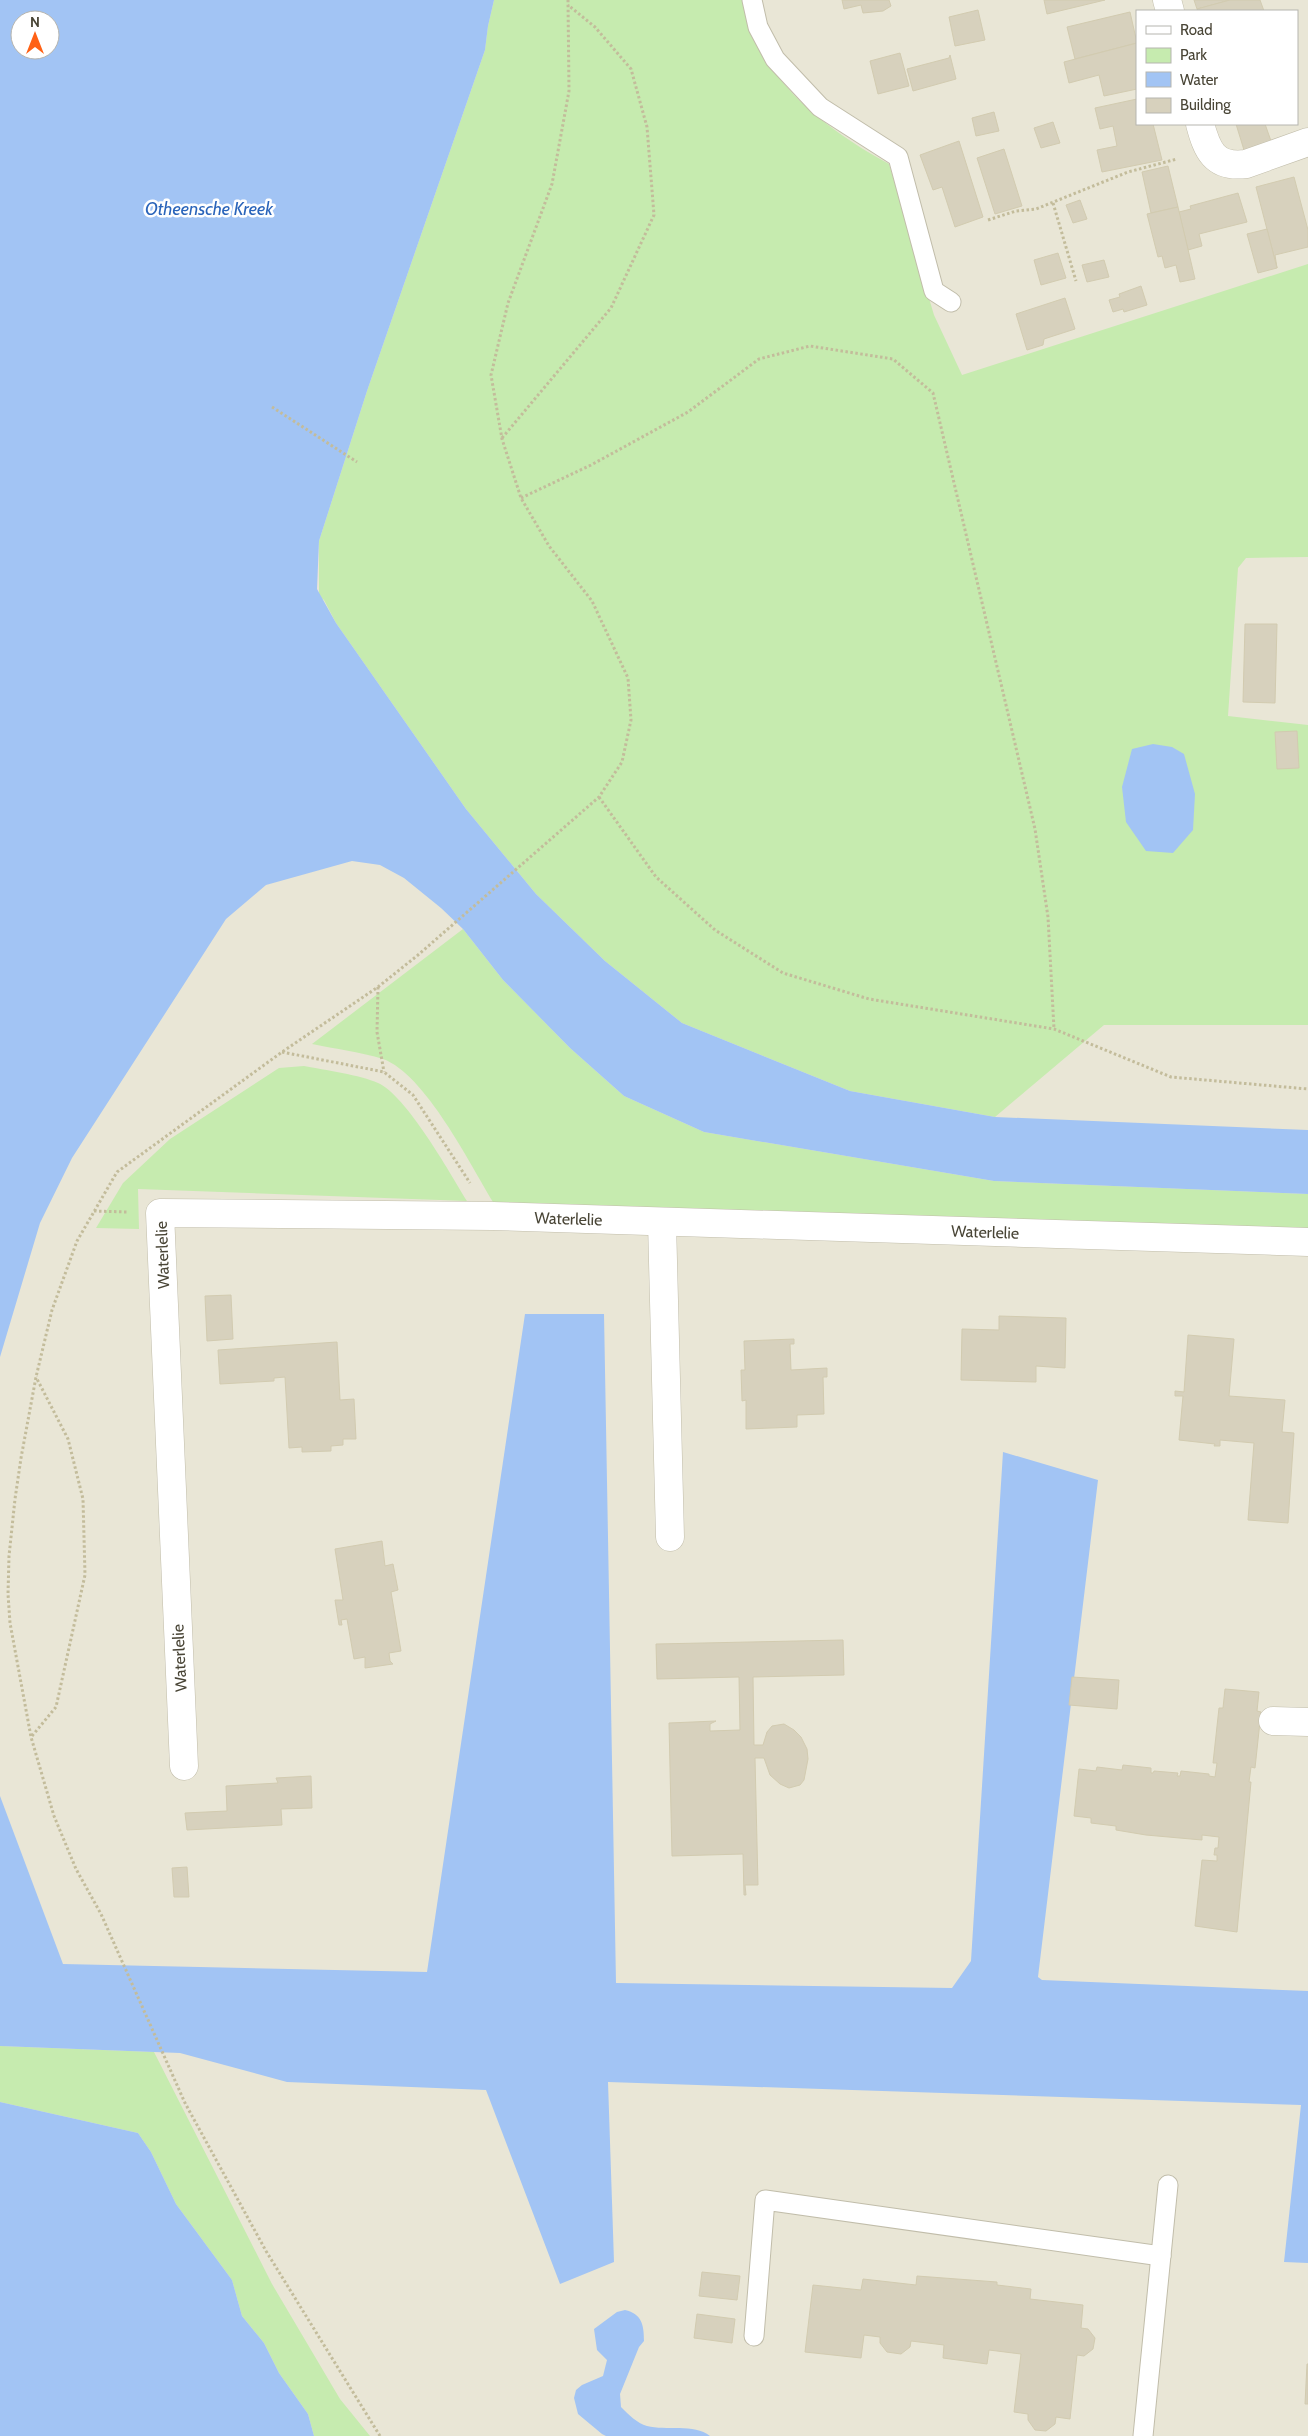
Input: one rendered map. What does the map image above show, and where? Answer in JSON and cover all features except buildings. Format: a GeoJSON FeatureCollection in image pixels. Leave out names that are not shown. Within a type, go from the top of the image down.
{"type":"FeatureCollection","features":[{"type":"Feature","properties":{"kind":"street"},"geometry":{"type":"LineString","coordinates":[[1204,138],[1216,158],[1235,165],[1246,164],[1308,142]]}},
{"type":"Feature","properties":{"kind":"street","name":"Waterlelie"},"geometry":{"type":"LineString","coordinates":[[184,1766],[160,1213],[493,1216],[1308,1242]]}},
{"type":"Feature","properties":{"kind":"street"},"geometry":{"type":"LineString","coordinates":[[662,1222],[670,1537]]}},
{"type":"Feature","properties":{"kind":"street"},"geometry":{"type":"LineString","coordinates":[[1273,1722],[1308,1722]]}},
{"type":"Feature","properties":{"kind":"lane"},"geometry":{"type":"LineString","coordinates":[[752,0],[758,28],[775,59],[820,107],[898,157],[934,291],[951,302]]}},
{"type":"Feature","properties":{"kind":"lane"},"geometry":{"type":"LineString","coordinates":[[1143,2436],[1168,2185]]}},
{"type":"Feature","properties":{"kind":"lane"},"geometry":{"type":"LineString","coordinates":[[754,2336],[765,2200],[1161,2256]]}},
{"type":"Feature","properties":{"kind":"path"},"geometry":{"type":"LineString","coordinates":[[380,2436],[266,2251],[186,2103],[101,1914],[76,1869],[54,1816],[31,1737],[12,1632],[8,1594],[15,1499],[36,1377],[52,1310],[77,1240],[117,1172],[282,1052],[378,987],[418,955],[598,797],[622,762],[632,720],[628,678],[592,601],[549,546],[521,498],[502,439],[491,375],[508,303],[552,184],[569,91],[568,0]]}},
{"type":"Feature","properties":{"kind":"path"},"geometry":{"type":"LineString","coordinates":[[502,439],[611,308],[654,215],[647,127],[632,69],[595,28],[567,5]]}},
{"type":"Feature","properties":{"kind":"path"},"geometry":{"type":"LineString","coordinates":[[988,220],[1016,211],[1036,209],[1053,203],[1204,138]]}},
{"type":"Feature","properties":{"kind":"path"},"geometry":{"type":"LineString","coordinates":[[1053,203],[1076,281]]}},
{"type":"Feature","properties":{"kind":"path"},"geometry":{"type":"LineString","coordinates":[[521,498],[591,465],[688,412],[759,359],[810,346],[893,359],[933,393],[1035,829],[1048,916],[1054,1028]]}},
{"type":"Feature","properties":{"kind":"path"},"geometry":{"type":"LineString","coordinates":[[272,407],[357,462]]}},
{"type":"Feature","properties":{"kind":"path"},"geometry":{"type":"LineString","coordinates":[[598,797],[656,877],[715,930],[783,973],[869,999],[1054,1028],[1171,1077],[1308,1089]]}},
{"type":"Feature","properties":{"kind":"path"},"geometry":{"type":"LineString","coordinates":[[378,987],[376,1032],[384,1072]]}},
{"type":"Feature","properties":{"kind":"path"},"geometry":{"type":"LineString","coordinates":[[282,1052],[384,1072],[413,1095],[493,1216]]}},
{"type":"Feature","properties":{"kind":"path"},"geometry":{"type":"LineString","coordinates":[[31,1737],[56,1707],[85,1575],[83,1499],[68,1439],[36,1377]]}},
{"type":"Feature","properties":{"kind":"shaded area"},"geometry":{"type":"Polygon","coordinates":[[[0,0],[1308,0],[1308,2436],[0,2436],[0,0]]]}},
{"type":"Feature","properties":{"kind":"green space"},"geometry":{"type":"Polygon","coordinates":[[[494,0],[743,0],[751,28],[763,53],[778,77],[818,117],[865,150],[889,164],[934,315],[962,375],[1308,264],[1308,557],[1246,558],[1238,568],[1228,716],[1308,725],[1308,1025],[1104,1025],[995,1117],[850,1091],[682,1023],[605,961],[536,894],[466,809],[336,623],[324,600],[319,596],[319,541],[367,391],[485,50],[494,0]]]}},
{"type":"Feature","properties":{"kind":"green space"},"geometry":{"type":"Polygon","coordinates":[[[463,929],[503,980],[570,1048],[624,1096],[704,1132],[994,1181],[1308,1194],[1308,1229],[493,1202],[445,1122],[415,1082],[399,1068],[383,1059],[312,1044],[463,929]]]}},
{"type":"Feature","properties":{"kind":"green space"},"geometry":{"type":"Polygon","coordinates":[[[304,1066],[362,1078],[378,1083],[389,1090],[427,1136],[467,1201],[138,1189],[139,1229],[96,1228],[123,1183],[170,1139],[279,1068],[304,1066]]]}},
{"type":"Feature","properties":{"kind":"green space"},"geometry":{"type":"Polygon","coordinates":[[[0,2046],[154,2052],[272,2284],[340,2399],[370,2436],[314,2436],[308,2414],[279,2373],[264,2343],[242,2316],[232,2280],[176,2204],[151,2152],[138,2133],[0,2102],[0,2046]]]}},
{"type":"Feature","properties":{"kind":"water","name":"Otheensche Kreek"},"geometry":{"type":"Polygon","coordinates":[[[0,0],[494,0],[485,50],[367,391],[319,541],[317,589],[336,623],[466,809],[536,894],[605,961],[682,1023],[850,1091],[995,1117],[1308,1130],[1308,1194],[994,1181],[704,1132],[624,1096],[570,1048],[503,980],[463,929],[441,908],[404,878],[380,865],[352,861],[266,885],[226,919],[72,1158],[40,1223],[0,1357],[0,0]]]}},
{"type":"Feature","properties":{"kind":"water"},"geometry":{"type":"Polygon","coordinates":[[[1153,744],[1172,747],[1184,754],[1195,794],[1193,830],[1173,853],[1146,851],[1126,822],[1122,787],[1132,749],[1153,744]]]}},
{"type":"Feature","properties":{"kind":"water"},"geometry":{"type":"Polygon","coordinates":[[[525,1314],[604,1314],[616,1983],[952,1988],[971,1961],[1003,1452],[1098,1480],[1038,1977],[1042,1980],[1308,1991],[1308,2263],[1284,2262],[1301,2105],[608,2082],[614,2262],[560,2284],[486,2090],[287,2082],[180,2053],[0,2046],[0,1796],[63,1964],[427,1972],[525,1314]]]}},
{"type":"Feature","properties":{"kind":"water"},"geometry":{"type":"Polygon","coordinates":[[[0,2102],[138,2133],[151,2152],[176,2204],[232,2280],[242,2316],[264,2343],[279,2373],[308,2414],[314,2436],[0,2436],[0,2102]]]}},
{"type":"Feature","properties":{"kind":"water"},"geometry":{"type":"Polygon","coordinates":[[[625,2310],[635,2314],[641,2321],[644,2341],[639,2347],[620,2394],[621,2407],[643,2425],[688,2428],[710,2436],[606,2436],[578,2414],[574,2398],[576,2390],[582,2385],[603,2376],[607,2360],[597,2350],[594,2329],[617,2312],[625,2310]]]}}]}
